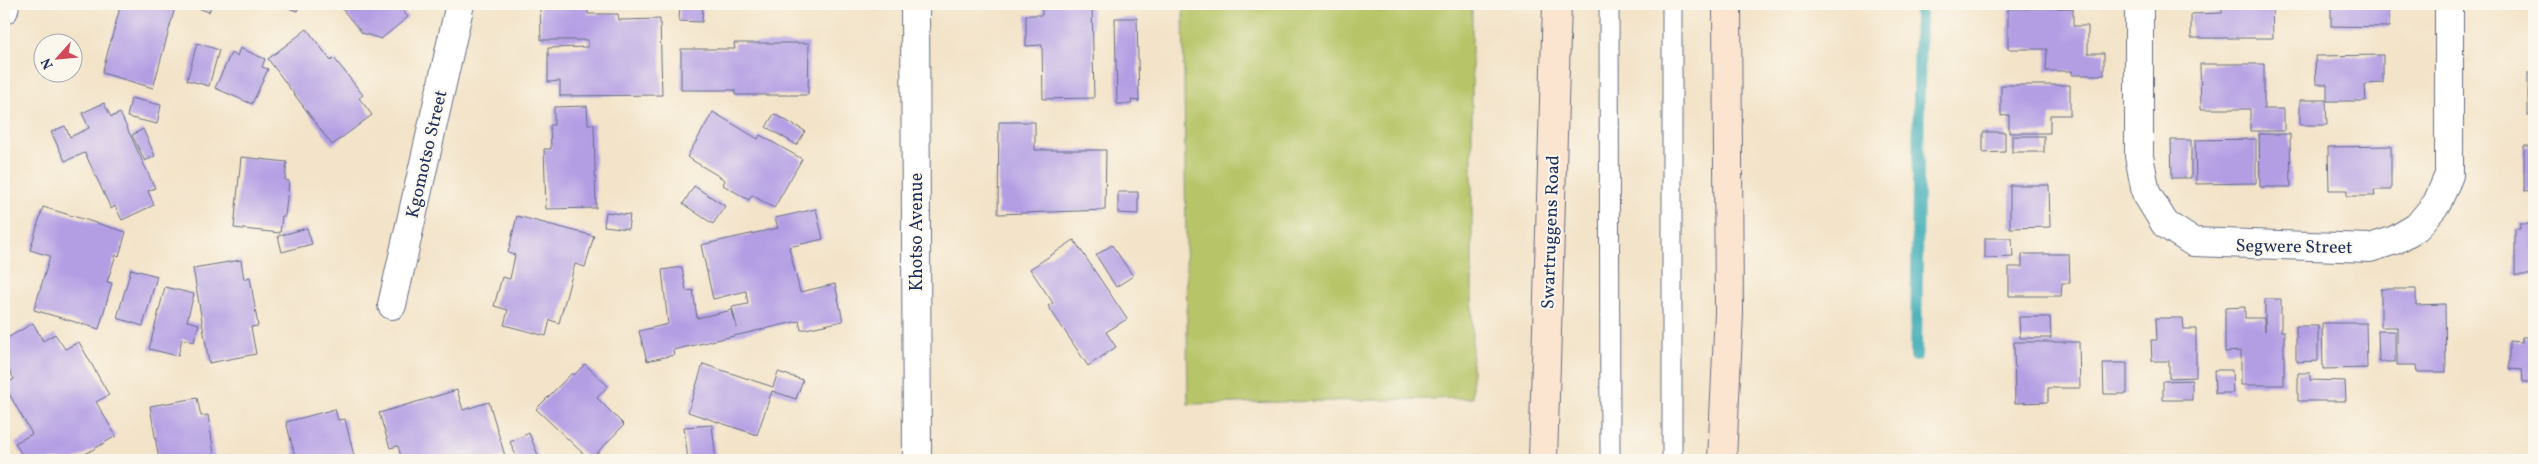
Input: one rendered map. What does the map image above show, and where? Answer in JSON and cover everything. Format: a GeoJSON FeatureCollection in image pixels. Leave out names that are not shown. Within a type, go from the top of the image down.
{"type":"FeatureCollection","features":[{"type":"Feature","properties":{"kind":"main road","name":"Swartruggens Road"},"geometry":{"type":"LineString","coordinates":[[1543,460],[1557,4]]}},
{"type":"Feature","properties":{"kind":"main road"},"geometry":{"type":"LineString","coordinates":[[1722,460],[1729,312],[1727,4]]}},
{"type":"Feature","properties":{"kind":"street"},"geometry":{"type":"LineString","coordinates":[[4,10],[5,4]]}},
{"type":"Feature","properties":{"kind":"street","name":"Kgomotso Street"},"geometry":{"type":"LineString","coordinates":[[392,305],[460,4]]}},
{"type":"Feature","properties":{"kind":"street","name":"Khotso Avenue"},"geometry":{"type":"LineString","coordinates":[[916,4],[917,460]]}},
{"type":"Feature","properties":{"kind":"street","name":"Segwere Street"},"geometry":{"type":"LineString","coordinates":[[2139,4],[2139,156],[2146,194],[2165,224],[2193,242],[2370,248],[2395,240],[2417,227],[2437,203],[2449,175],[2449,4]]}},
{"type":"Feature","properties":{"kind":"lane"},"geometry":{"type":"LineString","coordinates":[[1609,4],[1610,460]]}},
{"type":"Feature","properties":{"kind":"lane"},"geometry":{"type":"LineString","coordinates":[[1672,4],[1672,460]]}},
{"type":"Feature","properties":{"kind":"green space"},"geometry":{"type":"Polygon","coordinates":[[[1183,4],[1472,4],[1472,398],[1188,404],[1183,4]]]}},
{"type":"Feature","properties":{"kind":"building"},"geometry":{"type":"Polygon","coordinates":[[[121,4],[176,4],[153,88],[102,73],[121,4]]]}},
{"type":"Feature","properties":{"kind":"building"},"geometry":{"type":"Polygon","coordinates":[[[186,4],[212,4],[209,12],[186,4]]]}},
{"type":"Feature","properties":{"kind":"building"},"geometry":{"type":"Polygon","coordinates":[[[277,4],[299,4],[297,11],[277,4]]]}},
{"type":"Feature","properties":{"kind":"building"},"geometry":{"type":"Polygon","coordinates":[[[338,4],[397,4],[408,17],[381,39],[362,33],[338,4]]]}},
{"type":"Feature","properties":{"kind":"building"},"geometry":{"type":"Polygon","coordinates":[[[540,4],[588,4],[588,14],[618,14],[619,20],[660,19],[662,95],[560,96],[560,81],[548,82],[548,48],[588,47],[588,40],[541,40],[540,4]]]}},
{"type":"Feature","properties":{"kind":"building"},"geometry":{"type":"Polygon","coordinates":[[[590,4],[661,4],[661,8],[590,7],[590,4]]]}},
{"type":"Feature","properties":{"kind":"building"},"geometry":{"type":"Polygon","coordinates":[[[680,4],[703,4],[702,22],[679,21],[680,4]]]}},
{"type":"Feature","properties":{"kind":"building"},"geometry":{"type":"Polygon","coordinates":[[[1042,4],[1092,4],[1094,98],[1043,99],[1042,45],[1026,46],[1026,15],[1042,15],[1042,4]]]}},
{"type":"Feature","properties":{"kind":"building"},"geometry":{"type":"Polygon","coordinates":[[[2222,4],[2272,4],[2273,38],[2191,38],[2191,14],[2222,13],[2222,4]]]}},
{"type":"Feature","properties":{"kind":"building"},"geometry":{"type":"Polygon","coordinates":[[[2331,4],[2389,4],[2389,27],[2331,26],[2331,4]]]}},
{"type":"Feature","properties":{"kind":"building"},"geometry":{"type":"Polygon","coordinates":[[[2530,4],[2534,4],[2534,24],[2530,25],[2530,4]]]}},
{"type":"Feature","properties":{"kind":"building"},"geometry":{"type":"Polygon","coordinates":[[[2073,8],[2073,26],[2088,26],[2088,53],[2104,53],[2104,75],[2072,75],[2072,71],[2046,71],[2047,49],[2008,49],[2008,9],[2073,8]]]}},
{"type":"Feature","properties":{"kind":"building"},"geometry":{"type":"Polygon","coordinates":[[[1115,18],[1137,18],[1139,101],[1131,100],[1132,104],[1117,104],[1115,18]]]}},
{"type":"Feature","properties":{"kind":"building"},"geometry":{"type":"Polygon","coordinates":[[[307,29],[331,61],[334,58],[363,95],[359,98],[372,115],[332,145],[268,59],[307,29]]]}},
{"type":"Feature","properties":{"kind":"building"},"geometry":{"type":"Polygon","coordinates":[[[197,43],[219,50],[209,86],[187,80],[197,43]]]}},
{"type":"Feature","properties":{"kind":"building"},"geometry":{"type":"Polygon","coordinates":[[[734,43],[809,43],[808,95],[735,95],[735,90],[681,90],[681,49],[735,49],[734,43]]]}},
{"type":"Feature","properties":{"kind":"building"},"geometry":{"type":"Polygon","coordinates":[[[240,48],[265,59],[262,67],[268,69],[252,104],[215,88],[231,53],[237,56],[240,48]]]}},
{"type":"Feature","properties":{"kind":"building"},"geometry":{"type":"Polygon","coordinates":[[[2383,55],[2383,83],[2365,84],[2366,101],[2327,101],[2327,84],[2316,84],[2315,56],[2383,55]]]}},
{"type":"Feature","properties":{"kind":"building"},"geometry":{"type":"Polygon","coordinates":[[[2200,64],[2264,64],[2264,109],[2284,109],[2284,131],[2250,131],[2250,109],[2201,109],[2200,64]]]}},
{"type":"Feature","properties":{"kind":"building"},"geometry":{"type":"Polygon","coordinates":[[[2528,73],[2534,73],[2534,116],[2528,116],[2528,73]]]}},
{"type":"Feature","properties":{"kind":"building"},"geometry":{"type":"Polygon","coordinates":[[[2001,85],[2070,85],[2070,115],[2050,115],[2050,133],[2009,133],[2009,115],[2001,116],[2001,85]]]}},
{"type":"Feature","properties":{"kind":"building"},"geometry":{"type":"Polygon","coordinates":[[[131,98],[161,105],[157,124],[127,117],[131,98]]]}},
{"type":"Feature","properties":{"kind":"building"},"geometry":{"type":"Polygon","coordinates":[[[2300,100],[2326,100],[2327,125],[2300,125],[2300,100]]]}},
{"type":"Feature","properties":{"kind":"building"},"geometry":{"type":"Polygon","coordinates":[[[104,103],[111,117],[120,113],[155,188],[148,191],[154,205],[122,220],[115,206],[111,209],[85,153],[65,161],[51,132],[65,126],[70,137],[89,128],[82,113],[104,103]]]}},
{"type":"Feature","properties":{"kind":"building"},"geometry":{"type":"Polygon","coordinates":[[[587,106],[588,124],[594,124],[596,208],[546,209],[544,149],[551,149],[550,125],[554,125],[554,107],[587,106]]]}},
{"type":"Feature","properties":{"kind":"building"},"geometry":{"type":"Polygon","coordinates":[[[713,112],[758,139],[760,135],[802,159],[774,208],[752,195],[749,200],[723,185],[725,180],[687,157],[713,112]]]}},
{"type":"Feature","properties":{"kind":"building"},"geometry":{"type":"Polygon","coordinates":[[[774,114],[805,131],[797,145],[766,127],[774,114]]]}},
{"type":"Feature","properties":{"kind":"building"},"geometry":{"type":"Polygon","coordinates":[[[999,122],[1035,122],[1035,150],[1106,150],[1105,210],[998,214],[999,122]]]}},
{"type":"Feature","properties":{"kind":"building"},"geometry":{"type":"Polygon","coordinates":[[[143,129],[155,156],[145,161],[132,135],[143,129]]]}},
{"type":"Feature","properties":{"kind":"building"},"geometry":{"type":"Polygon","coordinates":[[[1983,132],[2005,132],[2005,152],[1983,153],[1983,132]]]}},
{"type":"Feature","properties":{"kind":"building"},"geometry":{"type":"Polygon","coordinates":[[[2259,134],[2290,134],[2291,187],[2260,187],[2259,134]]]}},
{"type":"Feature","properties":{"kind":"building"},"geometry":{"type":"Polygon","coordinates":[[[2012,136],[2044,136],[2044,152],[2012,152],[2012,136]]]}},
{"type":"Feature","properties":{"kind":"building"},"geometry":{"type":"Polygon","coordinates":[[[2256,139],[2256,183],[2196,184],[2195,140],[2256,139]]]}},
{"type":"Feature","properties":{"kind":"building"},"geometry":{"type":"Polygon","coordinates":[[[2171,140],[2191,140],[2191,178],[2172,178],[2171,140]]]}},
{"type":"Feature","properties":{"kind":"building"},"geometry":{"type":"Polygon","coordinates":[[[2391,146],[2391,190],[2374,190],[2375,196],[2347,196],[2347,190],[2329,190],[2328,147],[2391,146]]]}},
{"type":"Feature","properties":{"kind":"building"},"geometry":{"type":"Polygon","coordinates":[[[2524,146],[2534,146],[2534,190],[2524,191],[2524,146]]]}},
{"type":"Feature","properties":{"kind":"building"},"geometry":{"type":"Polygon","coordinates":[[[241,157],[287,162],[285,180],[289,181],[285,216],[282,216],[280,233],[234,228],[241,157]]]}},
{"type":"Feature","properties":{"kind":"building"},"geometry":{"type":"Polygon","coordinates":[[[2010,185],[2049,185],[2050,227],[2010,228],[2010,185]]]}},
{"type":"Feature","properties":{"kind":"building"},"geometry":{"type":"Polygon","coordinates":[[[694,186],[725,206],[713,224],[683,204],[694,186]]]}},
{"type":"Feature","properties":{"kind":"building"},"geometry":{"type":"Polygon","coordinates":[[[1118,192],[1138,192],[1138,214],[1118,213],[1118,192]]]}},
{"type":"Feature","properties":{"kind":"building"},"geometry":{"type":"Polygon","coordinates":[[[43,207],[126,232],[119,256],[116,255],[107,282],[112,283],[99,329],[34,310],[50,256],[30,250],[43,207]]]}},
{"type":"Feature","properties":{"kind":"building"},"geometry":{"type":"Polygon","coordinates":[[[816,209],[823,239],[789,247],[800,292],[835,284],[843,321],[801,330],[799,321],[673,350],[674,355],[647,361],[639,331],[668,324],[662,270],[682,267],[686,291],[693,290],[697,318],[732,310],[737,328],[732,307],[748,304],[746,291],[713,299],[701,245],[778,228],[775,218],[816,209]]]}},
{"type":"Feature","properties":{"kind":"building"},"geometry":{"type":"Polygon","coordinates":[[[606,212],[630,215],[628,229],[604,226],[606,212]]]}},
{"type":"Feature","properties":{"kind":"building"},"geometry":{"type":"Polygon","coordinates":[[[517,216],[594,236],[585,267],[575,264],[559,323],[550,320],[546,336],[504,325],[508,310],[494,306],[502,277],[510,279],[515,255],[508,253],[517,216]]]}},
{"type":"Feature","properties":{"kind":"building"},"geometry":{"type":"Polygon","coordinates":[[[2520,224],[2534,224],[2534,275],[2515,275],[2515,229],[2520,229],[2520,224]]]}},
{"type":"Feature","properties":{"kind":"building"},"geometry":{"type":"Polygon","coordinates":[[[307,228],[312,244],[282,252],[278,236],[307,228]]]}},
{"type":"Feature","properties":{"kind":"building"},"geometry":{"type":"Polygon","coordinates":[[[1985,238],[2012,238],[2013,257],[1985,258],[1985,238]]]}},
{"type":"Feature","properties":{"kind":"building"},"geometry":{"type":"Polygon","coordinates":[[[1074,240],[1127,319],[1106,332],[1116,347],[1088,366],[1048,306],[1053,303],[1030,269],[1074,240]]]}},
{"type":"Feature","properties":{"kind":"building"},"geometry":{"type":"Polygon","coordinates":[[[1112,245],[1133,276],[1116,287],[1096,255],[1112,245]]]}},
{"type":"Feature","properties":{"kind":"building"},"geometry":{"type":"Polygon","coordinates":[[[2022,254],[2069,254],[2070,283],[2062,283],[2061,296],[2009,296],[2009,267],[2022,267],[2022,254]]]}},
{"type":"Feature","properties":{"kind":"building"},"geometry":{"type":"Polygon","coordinates":[[[241,260],[244,279],[250,277],[258,326],[251,327],[256,354],[209,363],[193,268],[241,260]]]}},
{"type":"Feature","properties":{"kind":"building"},"geometry":{"type":"Polygon","coordinates":[[[131,269],[157,276],[143,326],[117,318],[131,269]]]}},
{"type":"Feature","properties":{"kind":"building"},"geometry":{"type":"Polygon","coordinates":[[[165,287],[194,294],[187,321],[199,324],[194,342],[182,339],[178,356],[149,349],[165,287]]]}},
{"type":"Feature","properties":{"kind":"building"},"geometry":{"type":"Polygon","coordinates":[[[2381,289],[2416,289],[2416,305],[2445,304],[2446,372],[2417,372],[2416,365],[2397,365],[2397,327],[2381,327],[2381,289]]]}},
{"type":"Feature","properties":{"kind":"building"},"geometry":{"type":"Polygon","coordinates":[[[2265,299],[2281,299],[2281,331],[2284,331],[2284,385],[2241,385],[2241,351],[2225,352],[2225,308],[2245,307],[2245,318],[2264,318],[2265,331],[2265,299]]]}},
{"type":"Feature","properties":{"kind":"building"},"geometry":{"type":"Polygon","coordinates":[[[2019,317],[2050,317],[2051,338],[2020,338],[2019,317]]]}},
{"type":"Feature","properties":{"kind":"building"},"geometry":{"type":"Polygon","coordinates":[[[2156,318],[2183,318],[2184,329],[2196,329],[2196,377],[2169,378],[2169,361],[2152,361],[2151,340],[2157,340],[2156,318]]]}},
{"type":"Feature","properties":{"kind":"building"},"geometry":{"type":"Polygon","coordinates":[[[33,323],[43,341],[55,334],[65,349],[79,342],[109,395],[96,402],[116,436],[75,460],[25,460],[15,443],[32,434],[4,385],[14,379],[4,361],[4,340],[33,323]]]}},
{"type":"Feature","properties":{"kind":"building"},"geometry":{"type":"Polygon","coordinates":[[[2322,323],[2366,323],[2367,368],[2323,369],[2322,323]]]}},
{"type":"Feature","properties":{"kind":"building"},"geometry":{"type":"Polygon","coordinates":[[[2296,326],[2318,326],[2318,361],[2296,362],[2296,326]]]}},
{"type":"Feature","properties":{"kind":"building"},"geometry":{"type":"Polygon","coordinates":[[[2378,331],[2395,331],[2395,362],[2379,362],[2378,331]]]}},
{"type":"Feature","properties":{"kind":"building"},"geometry":{"type":"Polygon","coordinates":[[[2522,337],[2534,337],[2534,382],[2523,382],[2522,370],[2509,369],[2509,341],[2522,342],[2522,337]]]}},
{"type":"Feature","properties":{"kind":"building"},"geometry":{"type":"Polygon","coordinates":[[[2014,342],[2079,342],[2080,388],[2048,388],[2048,402],[2015,403],[2014,342]]]}},
{"type":"Feature","properties":{"kind":"building"},"geometry":{"type":"Polygon","coordinates":[[[2103,363],[2127,363],[2127,394],[2104,394],[2103,363]]]}},
{"type":"Feature","properties":{"kind":"building"},"geometry":{"type":"Polygon","coordinates":[[[585,364],[608,386],[597,398],[624,425],[590,460],[536,409],[572,373],[574,375],[585,364]]]}},
{"type":"Feature","properties":{"kind":"building"},"geometry":{"type":"Polygon","coordinates":[[[703,364],[773,387],[778,372],[803,380],[796,399],[772,391],[757,435],[688,412],[703,364]]]}},
{"type":"Feature","properties":{"kind":"building"},"geometry":{"type":"Polygon","coordinates":[[[2214,370],[2232,370],[2233,393],[2215,393],[2214,370]]]}},
{"type":"Feature","properties":{"kind":"building"},"geometry":{"type":"Polygon","coordinates":[[[2298,373],[2310,373],[2310,380],[2345,381],[2346,401],[2298,401],[2298,373]]]}},
{"type":"Feature","properties":{"kind":"building"},"geometry":{"type":"Polygon","coordinates":[[[2192,380],[2192,400],[2163,400],[2163,381],[2192,380]]]}},
{"type":"Feature","properties":{"kind":"building"},"geometry":{"type":"Polygon","coordinates":[[[457,390],[463,410],[489,402],[505,456],[489,460],[402,460],[398,446],[390,448],[379,413],[457,390]]]}},
{"type":"Feature","properties":{"kind":"building"},"geometry":{"type":"Polygon","coordinates":[[[197,398],[201,416],[208,415],[215,460],[159,460],[150,406],[197,398]]]}},
{"type":"Feature","properties":{"kind":"building"},"geometry":{"type":"Polygon","coordinates":[[[335,409],[338,420],[345,419],[354,456],[348,457],[348,460],[296,460],[286,422],[335,409]]]}},
{"type":"Feature","properties":{"kind":"building"},"geometry":{"type":"Polygon","coordinates":[[[712,425],[716,460],[688,460],[684,427],[712,425]]]}},
{"type":"Feature","properties":{"kind":"building"},"geometry":{"type":"Polygon","coordinates":[[[529,433],[540,460],[518,460],[510,442],[529,433]]]}},
{"type":"Feature","properties":{"kind":"waterway"},"geometry":{"type":"LineString","coordinates":[[1916,356],[1920,4]]}}]}
